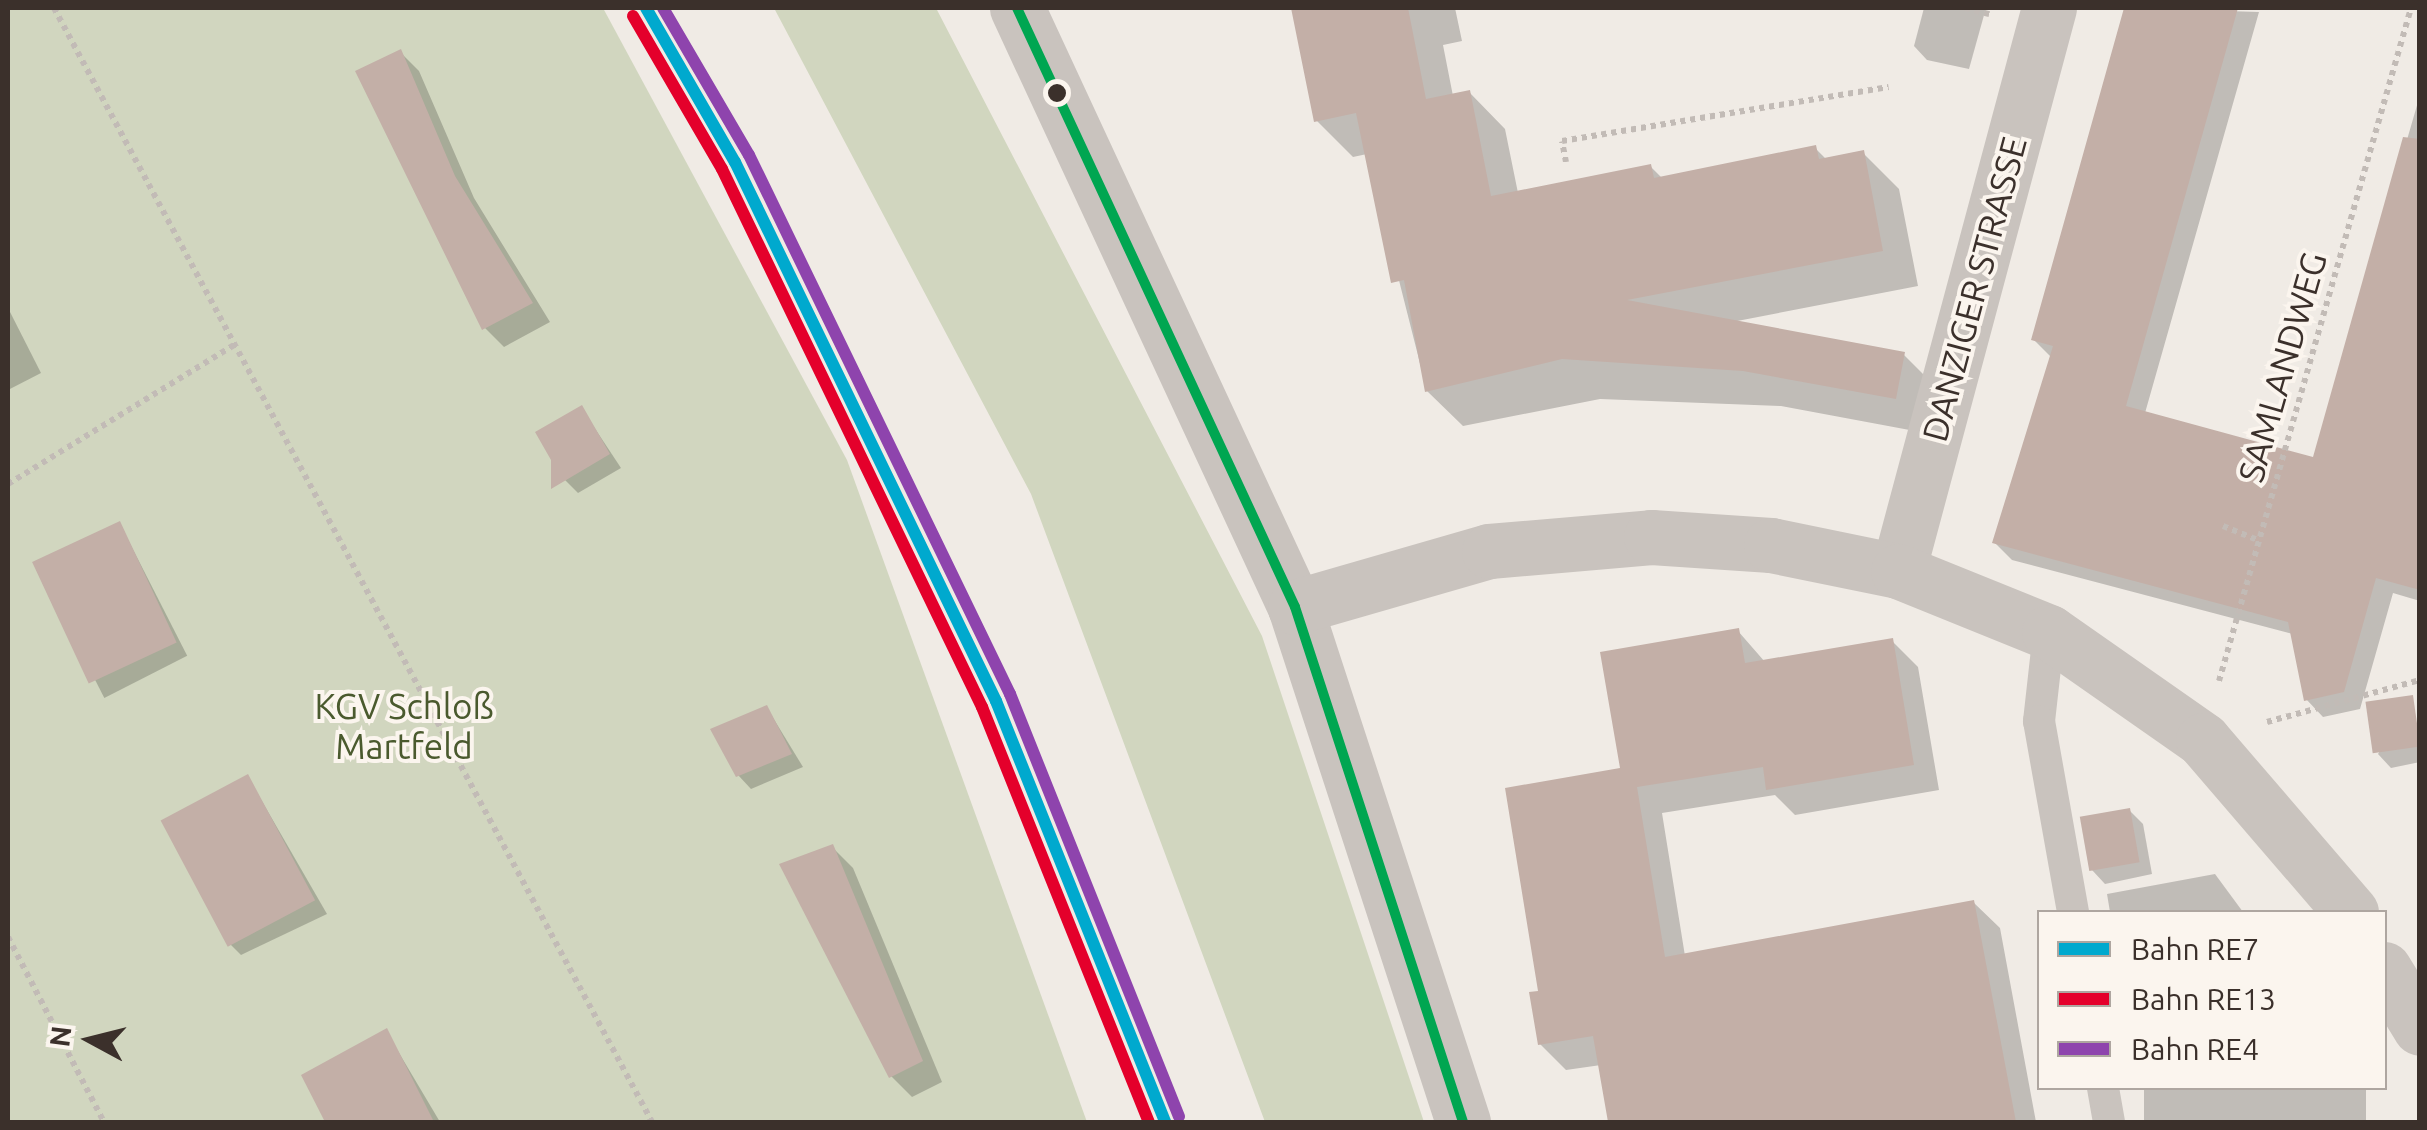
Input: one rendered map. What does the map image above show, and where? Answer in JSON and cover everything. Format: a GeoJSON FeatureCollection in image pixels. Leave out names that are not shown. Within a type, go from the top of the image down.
{"type":"FeatureCollection","features":[{"type":"Feature","properties":{"kind":"street"},"geometry":{"type":"LineString","coordinates":[[1016,8],[1294,608],[1463,1122]]}},
{"type":"Feature","properties":{"kind":"street","name":"DANZIGER STRASSE"},"geometry":{"type":"LineString","coordinates":[[1898,571],[2050,8]]}},
{"type":"Feature","properties":{"kind":"street"},"geometry":{"type":"LineString","coordinates":[[1294,608],[1489,551],[1651,537],[1771,545],[1898,571],[2049,632],[2203,740],[2349,910]]}},
{"type":"Feature","properties":{"kind":"street"},"geometry":{"type":"LineString","coordinates":[[2387,974],[2420,1028]]}},
{"type":"Feature","properties":{"kind":"lane"},"geometry":{"type":"LineString","coordinates":[[2049,632],[2039,721],[2072,910]]}},
{"type":"Feature","properties":{"kind":"lane"},"geometry":{"type":"LineString","coordinates":[[2103,1090],[2109,1122]]}},
{"type":"Feature","properties":{"kind":"path"},"geometry":{"type":"LineString","coordinates":[[54,8],[652,1122]]}},
{"type":"Feature","properties":{"kind":"path","name":"SAMLANDWEG"},"geometry":{"type":"LineString","coordinates":[[2203,740],[2411,8]]}},
{"type":"Feature","properties":{"kind":"path"},"geometry":{"type":"LineString","coordinates":[[1566,162],[1562,141],[1889,87]]}},
{"type":"Feature","properties":{"kind":"path"},"geometry":{"type":"LineString","coordinates":[[8,484],[236,344]]}},
{"type":"Feature","properties":{"kind":"path"},"geometry":{"type":"LineString","coordinates":[[2223,526],[2258,540]]}},
{"type":"Feature","properties":{"kind":"path"},"geometry":{"type":"LineString","coordinates":[[2203,740],[2420,680]]}},
{"type":"Feature","properties":{"kind":"path"},"geometry":{"type":"LineString","coordinates":[[8,937],[104,1122]]}},
{"type":"Feature","properties":{"kind":"green space","name":"KGV Schloß Martfeld"},"geometry":{"type":"Polygon","coordinates":[[[8,8],[603,8],[847,460],[1087,1122],[8,1122],[8,8]]]}},
{"type":"Feature","properties":{"kind":"green space"},"geometry":{"type":"Polygon","coordinates":[[[774,8],[936,8],[1262,636],[1424,1122],[1265,1122],[1031,494],[774,8]]]}},
{"type":"Feature","properties":{"kind":"building"},"geometry":{"type":"Polygon","coordinates":[[[1291,8],[1408,8],[1426,99],[1470,90],[1491,196],[1651,164],[1654,178],[1816,145],[1819,159],[1864,150],[1883,251],[1627,300],[1905,352],[1896,399],[1743,371],[1562,359],[1425,392],[1404,280],[1391,283],[1356,113],[1314,122],[1291,8]]]}},
{"type":"Feature","properties":{"kind":"building"},"geometry":{"type":"Polygon","coordinates":[[[2124,8],[2238,8],[2126,406],[2313,457],[2403,137],[2420,139],[2420,590],[2376,578],[2344,692],[2304,701],[2288,622],[1992,543],[2053,346],[2031,340],[2124,8]]]}},
{"type":"Feature","properties":{"kind":"building"},"geometry":{"type":"Polygon","coordinates":[[[401,49],[455,176],[533,303],[482,330],[355,71],[401,49]]]}},
{"type":"Feature","properties":{"kind":"building"},"geometry":{"type":"Polygon","coordinates":[[[582,405],[610,454],[551,489],[551,460],[535,432],[582,405]]]}},
{"type":"Feature","properties":{"kind":"building"},"geometry":{"type":"Polygon","coordinates":[[[120,521],[177,642],[89,683],[32,562],[120,521]]]}},
{"type":"Feature","properties":{"kind":"building"},"geometry":{"type":"Polygon","coordinates":[[[1739,628],[1745,663],[1893,638],[1914,765],[1766,790],[1763,767],[1637,787],[1665,957],[1974,900],[2016,1122],[1608,1122],[1593,1036],[1538,1045],[1529,992],[1538,991],[1505,788],[1620,768],[1600,652],[1739,628]]]}},
{"type":"Feature","properties":{"kind":"building"},"geometry":{"type":"Polygon","coordinates":[[[2413,695],[2420,747],[2373,753],[2365,702],[2413,695]]]}},
{"type":"Feature","properties":{"kind":"building"},"geometry":{"type":"Polygon","coordinates":[[[767,705],[792,754],[736,777],[710,729],[767,705]]]}},
{"type":"Feature","properties":{"kind":"building"},"geometry":{"type":"Polygon","coordinates":[[[248,774],[315,900],[228,947],[161,820],[248,774]]]}},
{"type":"Feature","properties":{"kind":"building"},"geometry":{"type":"Polygon","coordinates":[[[2130,808],[2140,862],[2089,871],[2080,817],[2130,808]]]}},
{"type":"Feature","properties":{"kind":"building"},"geometry":{"type":"Polygon","coordinates":[[[833,844],[923,1061],[889,1078],[779,864],[833,844]]]}},
{"type":"Feature","properties":{"kind":"building"},"geometry":{"type":"Polygon","coordinates":[[[387,1028],[434,1122],[325,1122],[301,1075],[387,1028]]]}},
{"type":"Feature","properties":{"kind":"rail line","name":"RE7"},"geometry":{"type":"LineString","coordinates":[[646,8],[735,162],[996,701],[1165,1122]]}},
{"type":"Feature","properties":{"kind":"rail line","name":"RE4"},"geometry":{"type":"LineString","coordinates":[[663,8],[749,155],[1010,694],[1179,1116]]}},
{"type":"Feature","properties":{"kind":"rail line","name":"RE13"},"geometry":{"type":"LineString","coordinates":[[633,16],[722,169],[982,707],[1149,1122]]}},
{"type":"Feature","properties":{"kind":"transit line"},"geometry":{"type":"LineString","coordinates":[[1017,8],[1295,607],[1463,1122]]}}]}
